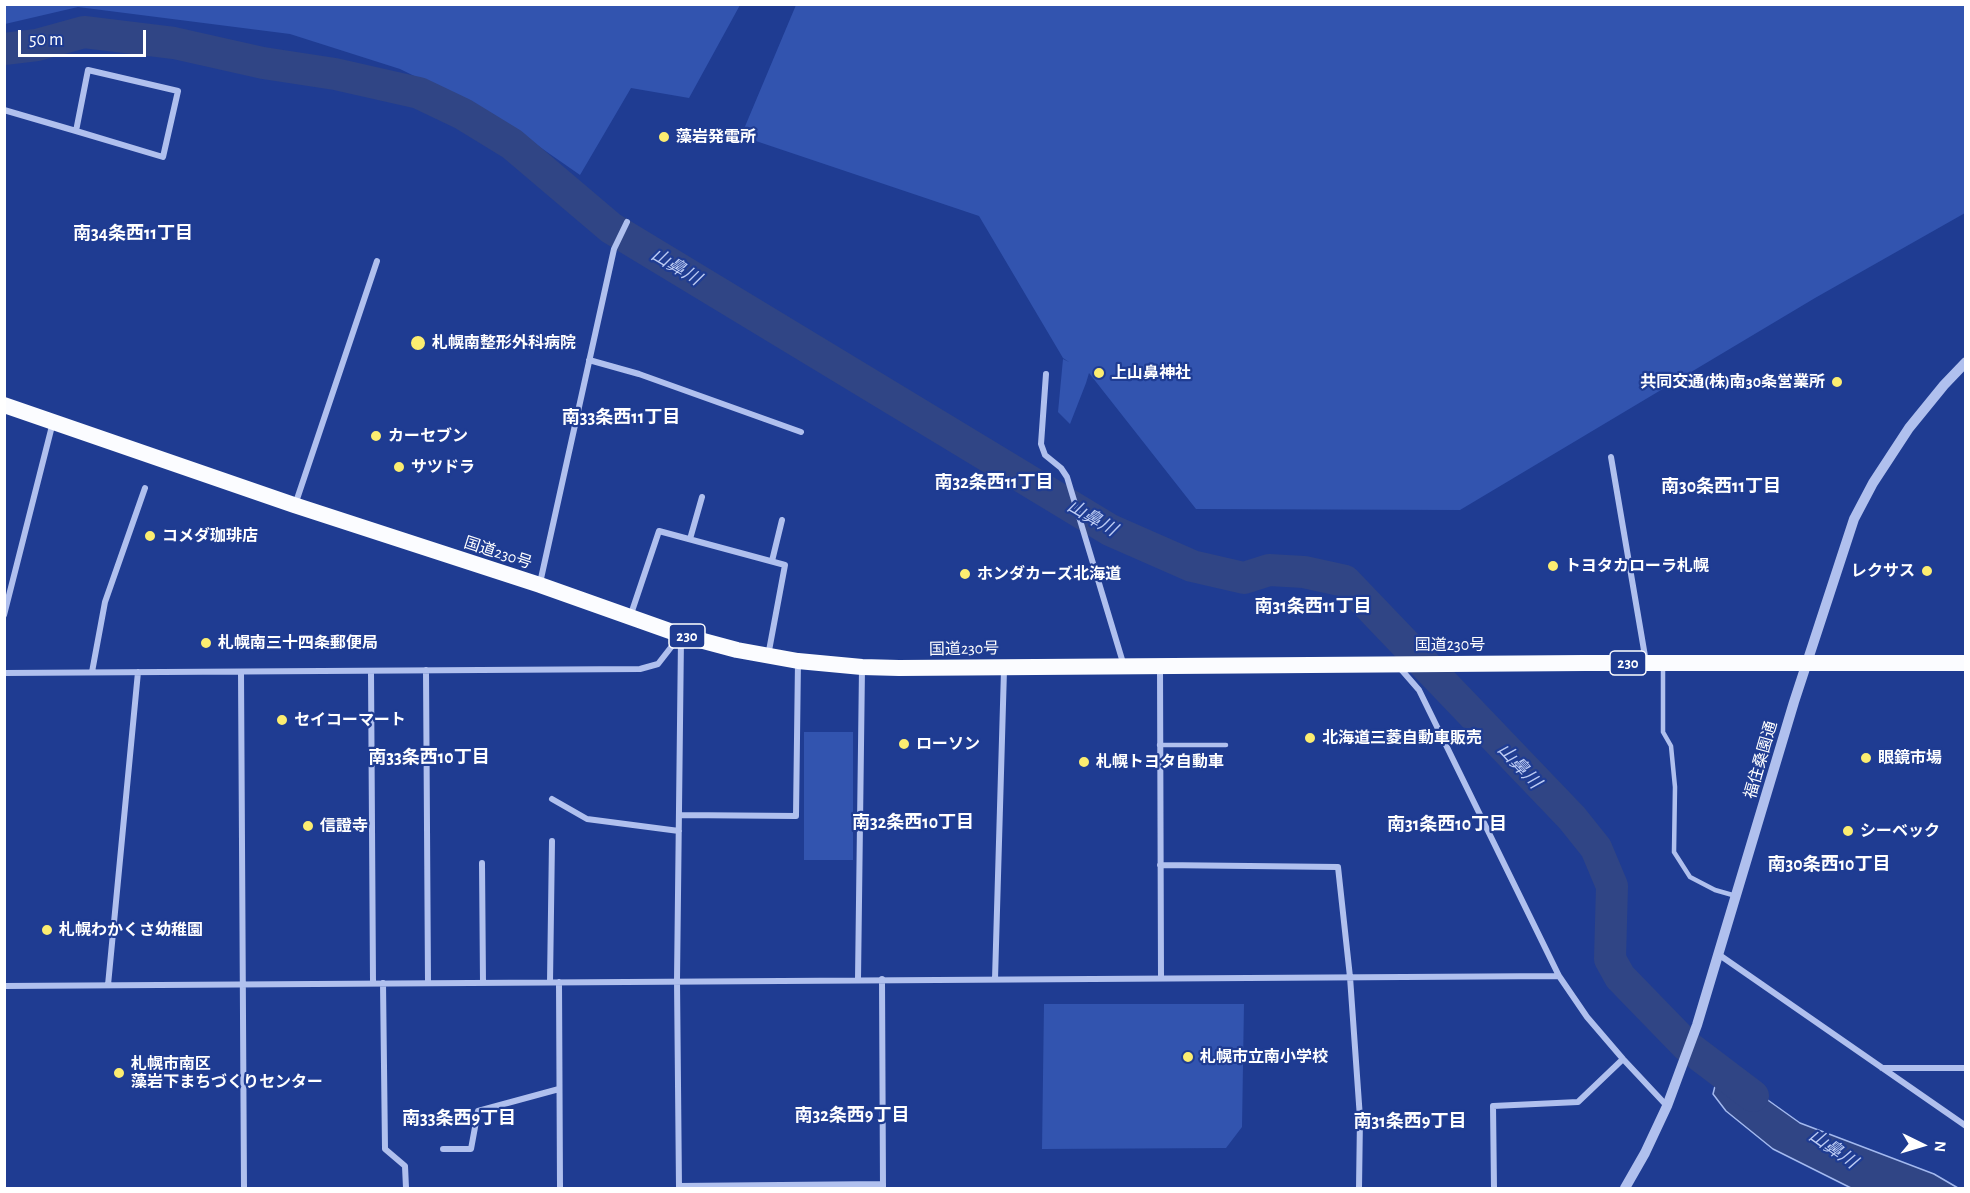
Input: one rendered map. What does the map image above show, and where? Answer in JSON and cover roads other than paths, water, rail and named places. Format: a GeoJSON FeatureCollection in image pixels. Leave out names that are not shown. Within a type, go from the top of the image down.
{"type":"FeatureCollection","features":[{"type":"Feature","properties":{"kind":"highway","name":"国道230号"},"geometry":{"type":"LineString","coordinates":[[4,405],[294,505],[540,585],[681,634],[737,650],[798,661],[862,667],[1448,663],[1965,663]]}},
{"type":"Feature","properties":{"kind":"street"},"geometry":{"type":"LineString","coordinates":[[4,110],[163,157],[178,91],[88,70],[76,131]]}},
{"type":"Feature","properties":{"kind":"street"},"geometry":{"type":"LineString","coordinates":[[540,585],[615,249],[627,222]]}},
{"type":"Feature","properties":{"kind":"street"},"geometry":{"type":"LineString","coordinates":[[294,505],[377,261]]}},
{"type":"Feature","properties":{"kind":"street"},"geometry":{"type":"LineString","coordinates":[[589,360],[639,374],[801,432]]}},
{"type":"Feature","properties":{"kind":"street","name":"福住桑園通"},"geometry":{"type":"LineString","coordinates":[[1625,1188],[1667,1106],[1697,1024],[1842,552],[1862,501],[1909,428],[1965,362]]}},
{"type":"Feature","properties":{"kind":"street"},"geometry":{"type":"LineString","coordinates":[[1046,374],[1041,444],[1045,455],[1061,468],[1067,477],[1124,666]]}},
{"type":"Feature","properties":{"kind":"street"},"geometry":{"type":"LineString","coordinates":[[4,615],[53,422]]}},
{"type":"Feature","properties":{"kind":"street"},"geometry":{"type":"LineString","coordinates":[[1611,457],[1646,663]]}},
{"type":"Feature","properties":{"kind":"street"},"geometry":{"type":"LineString","coordinates":[[92,672],[105,602],[145,488]]}},
{"type":"Feature","properties":{"kind":"street"},"geometry":{"type":"LineString","coordinates":[[690,539],[702,497]]}},
{"type":"Feature","properties":{"kind":"street"},"geometry":{"type":"LineString","coordinates":[[772,561],[782,520]]}},
{"type":"Feature","properties":{"kind":"street"},"geometry":{"type":"LineString","coordinates":[[630,617],[658,531],[772,561],[785,565],[768,656]]}},
{"type":"Feature","properties":{"kind":"street"},"geometry":{"type":"LineString","coordinates":[[4,673],[640,669],[658,664],[681,634]]}},
{"type":"Feature","properties":{"kind":"street"},"geometry":{"type":"LineString","coordinates":[[681,634],[677,980],[679,1187],[883,1186],[882,979]]}},
{"type":"Feature","properties":{"kind":"street"},"geometry":{"type":"LineString","coordinates":[[679,815],[796,816],[798,661]]}},
{"type":"Feature","properties":{"kind":"street"},"geometry":{"type":"LineString","coordinates":[[1400,664],[1419,690],[1559,976],[1587,1017],[1667,1106]]}},
{"type":"Feature","properties":{"kind":"street"},"geometry":{"type":"LineString","coordinates":[[995,979],[1004,666]]}},
{"type":"Feature","properties":{"kind":"street"},"geometry":{"type":"LineString","coordinates":[[1160,666],[1161,978]]}},
{"type":"Feature","properties":{"kind":"street"},"geometry":{"type":"LineString","coordinates":[[858,979],[862,667]]}},
{"type":"Feature","properties":{"kind":"street"},"geometry":{"type":"LineString","coordinates":[[426,670],[428,983]]}},
{"type":"Feature","properties":{"kind":"street"},"geometry":{"type":"LineString","coordinates":[[371,671],[373,984]]}},
{"type":"Feature","properties":{"kind":"street"},"geometry":{"type":"LineString","coordinates":[[108,985],[138,672]]}},
{"type":"Feature","properties":{"kind":"street"},"geometry":{"type":"LineString","coordinates":[[241,672],[244,1188]]}},
{"type":"Feature","properties":{"kind":"street"},"geometry":{"type":"LineString","coordinates":[[552,799],[587,819],[679,831]]}},
{"type":"Feature","properties":{"kind":"street"},"geometry":{"type":"LineString","coordinates":[[550,982],[552,841]]}},
{"type":"Feature","properties":{"kind":"street"},"geometry":{"type":"LineString","coordinates":[[482,863],[483,983]]}},
{"type":"Feature","properties":{"kind":"street"},"geometry":{"type":"LineString","coordinates":[[1160,865],[1338,867],[1350,977],[1360,1118],[1359,1188]]}},
{"type":"Feature","properties":{"kind":"street"},"geometry":{"type":"LineString","coordinates":[[1718,954],[1965,1126]]}},
{"type":"Feature","properties":{"kind":"street"},"geometry":{"type":"LineString","coordinates":[[4,986],[1559,976]]}},
{"type":"Feature","properties":{"kind":"street"},"geometry":{"type":"LineString","coordinates":[[559,981],[560,1188]]}},
{"type":"Feature","properties":{"kind":"street"},"geometry":{"type":"LineString","coordinates":[[383,983],[385,1149],[405,1166],[406,1188]]}},
{"type":"Feature","properties":{"kind":"street"},"geometry":{"type":"LineString","coordinates":[[1494,1188],[1493,1106],[1578,1102],[1623,1059]]}},
{"type":"Feature","properties":{"kind":"street"},"geometry":{"type":"LineString","coordinates":[[1882,1068],[1965,1068]]}},
{"type":"Feature","properties":{"kind":"street"},"geometry":{"type":"LineString","coordinates":[[443,1149],[471,1149],[478,1112],[559,1089]]}},
{"type":"Feature","properties":{"kind":"lane"},"geometry":{"type":"LineString","coordinates":[[1663,663],[1663,732],[1671,746],[1675,787],[1674,852],[1690,877],[1715,890],[1737,896]]}},
{"type":"Feature","properties":{"kind":"lane"},"geometry":{"type":"LineString","coordinates":[[1160,745],[1226,745]]}},
{"type":"Feature","properties":{"kind":"water"},"geometry":{"type":"Polygon","coordinates":[[[1720,1066],[1800,1123],[1934,1174],[1958,1188],[1851,1188],[1773,1149],[1726,1111],[1713,1094],[1720,1066]]]}},
{"type":"Feature","properties":{"kind":"waterway","name":"山鼻川"},"geometry":{"type":"LineString","coordinates":[[4,49],[37,45],[84,32],[174,43],[263,63],[335,74],[419,93],[463,114],[512,144],[611,228],[1110,530],[1192,566],[1244,578],[1269,570],[1304,572],[1345,581],[1572,818],[1596,848],[1612,886],[1610,959],[1620,977],[1687,1046],[1753,1096]]}},
{"type":"Feature","properties":{"kind":"place","name":"藻岩発電所"},"geometry":{"type":"Point","coordinates":[664,137]}},
{"type":"Feature","properties":{"kind":"place","name":"札幌南整形外科病院"},"geometry":{"type":"Point","coordinates":[418,343]}},
{"type":"Feature","properties":{"kind":"place","name":"上山鼻神社"},"geometry":{"type":"Point","coordinates":[1099,373]}},
{"type":"Feature","properties":{"kind":"place","name":"共同交通(株)南30条営業所"},"geometry":{"type":"Point","coordinates":[1837,382]}},
{"type":"Feature","properties":{"kind":"place","name":"カーセブン"},"geometry":{"type":"Point","coordinates":[376,436]}},
{"type":"Feature","properties":{"kind":"place","name":"サツドラ"},"geometry":{"type":"Point","coordinates":[399,467]}},
{"type":"Feature","properties":{"kind":"place","name":"コメダ珈琲店"},"geometry":{"type":"Point","coordinates":[150,536]}},
{"type":"Feature","properties":{"kind":"place","name":"トヨタカローラ札幌"},"geometry":{"type":"Point","coordinates":[1553,566]}},
{"type":"Feature","properties":{"kind":"place","name":"レクサス"},"geometry":{"type":"Point","coordinates":[1927,571]}},
{"type":"Feature","properties":{"kind":"place","name":"ホンダカーズ北海道"},"geometry":{"type":"Point","coordinates":[965,574]}},
{"type":"Feature","properties":{"kind":"place","name":"札幌南三十四条郵便局"},"geometry":{"type":"Point","coordinates":[206,643]}},
{"type":"Feature","properties":{"kind":"place","name":"セイコーマート"},"geometry":{"type":"Point","coordinates":[282,720]}},
{"type":"Feature","properties":{"kind":"place","name":"北海道三菱自動車販売"},"geometry":{"type":"Point","coordinates":[1310,738]}},
{"type":"Feature","properties":{"kind":"place","name":"ローソン"},"geometry":{"type":"Point","coordinates":[904,744]}},
{"type":"Feature","properties":{"kind":"place","name":"眼鏡市場"},"geometry":{"type":"Point","coordinates":[1866,758]}},
{"type":"Feature","properties":{"kind":"place","name":"札幌トヨタ自動車"},"geometry":{"type":"Point","coordinates":[1084,762]}},
{"type":"Feature","properties":{"kind":"place","name":"信證寺"},"geometry":{"type":"Point","coordinates":[308,826]}},
{"type":"Feature","properties":{"kind":"place","name":"シーベック"},"geometry":{"type":"Point","coordinates":[1848,831]}},
{"type":"Feature","properties":{"kind":"place","name":"札幌わかくさ幼稚園"},"geometry":{"type":"Point","coordinates":[47,930]}},
{"type":"Feature","properties":{"kind":"place","name":"札幌市立南小学校"},"geometry":{"type":"Point","coordinates":[1188,1057]}},
{"type":"Feature","properties":{"kind":"place","name":"札幌市南区 藻岩下まちづくりセンター"},"geometry":{"type":"Point","coordinates":[119,1073]}},
{"type":"Feature","properties":{"kind":"district","name":"南34条西11丁目"},"geometry":{"type":"Point","coordinates":[133,234]}},
{"type":"Feature","properties":{"kind":"district","name":"南33条西11丁目"},"geometry":{"type":"Point","coordinates":[621,418]}},
{"type":"Feature","properties":{"kind":"district","name":"南32条西11丁目"},"geometry":{"type":"Point","coordinates":[994,483]}},
{"type":"Feature","properties":{"kind":"district","name":"南30条西11丁目"},"geometry":{"type":"Point","coordinates":[1721,487]}},
{"type":"Feature","properties":{"kind":"district","name":"南31条西11丁目"},"geometry":{"type":"Point","coordinates":[1313,607]}},
{"type":"Feature","properties":{"kind":"district","name":"南33条西10丁目"},"geometry":{"type":"Point","coordinates":[429,758]}},
{"type":"Feature","properties":{"kind":"district","name":"南32条西10丁目"},"geometry":{"type":"Point","coordinates":[913,823]}},
{"type":"Feature","properties":{"kind":"district","name":"南31条西10丁目"},"geometry":{"type":"Point","coordinates":[1447,825]}},
{"type":"Feature","properties":{"kind":"district","name":"南30条西10丁目"},"geometry":{"type":"Point","coordinates":[1829,865]}},
{"type":"Feature","properties":{"kind":"district","name":"南32条西9丁目"},"geometry":{"type":"Point","coordinates":[852,1116]}},
{"type":"Feature","properties":{"kind":"district","name":"南33条西9丁目"},"geometry":{"type":"Point","coordinates":[459,1119]}},
{"type":"Feature","properties":{"kind":"district","name":"南31条西9丁目"},"geometry":{"type":"Point","coordinates":[1410,1122]}}]}
